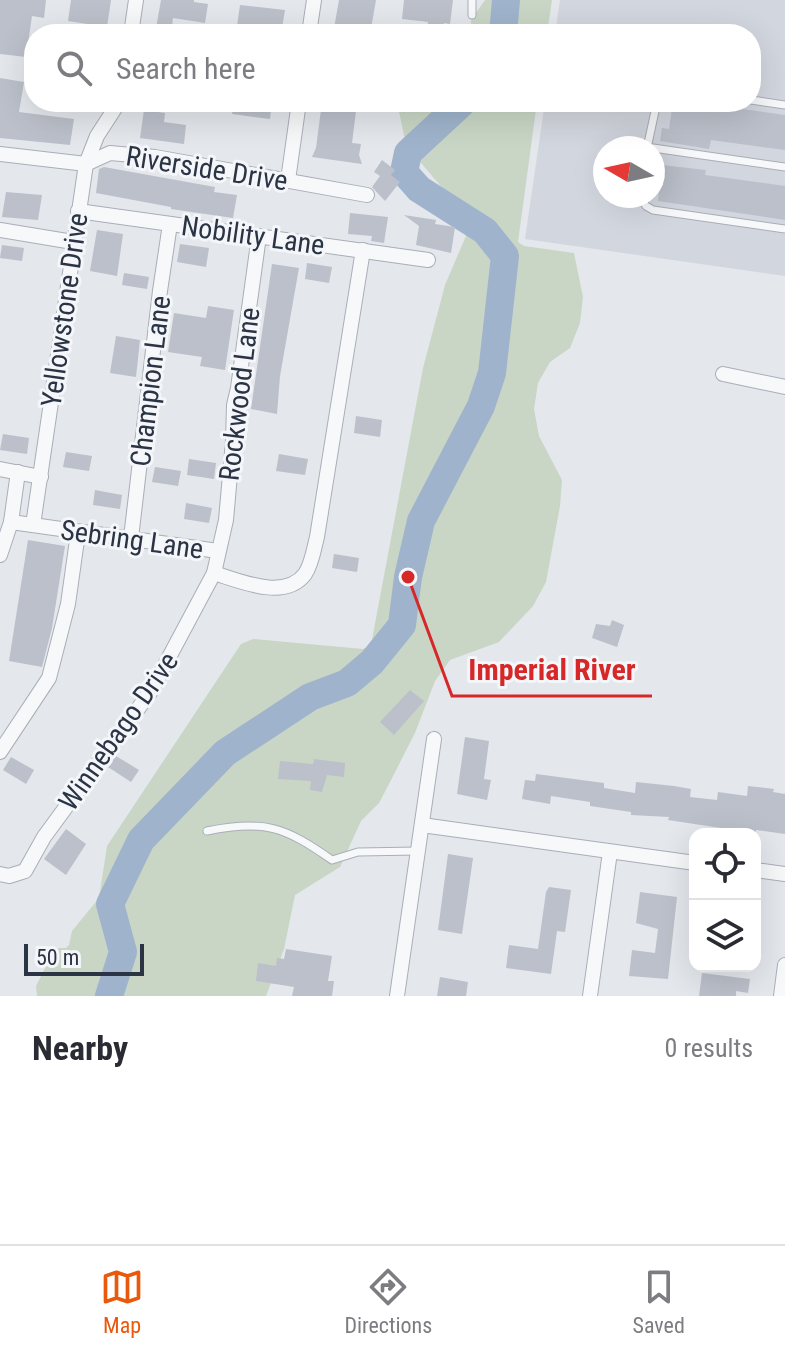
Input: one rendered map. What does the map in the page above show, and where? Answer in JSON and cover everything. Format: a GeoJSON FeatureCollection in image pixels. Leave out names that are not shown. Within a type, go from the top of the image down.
{"type":"FeatureCollection","features":[{"type":"Feature","properties":{"kind":"street"},"geometry":{"type":"LineString","coordinates":[[132,24],[136,0]]}},
{"type":"Feature","properties":{"kind":"street"},"geometry":{"type":"LineString","coordinates":[[310,24],[314,0]]}},
{"type":"Feature","properties":{"kind":"street","name":"Yellowstone Drive"},"geometry":{"type":"LineString","coordinates":[[33,525],[86,164],[97,136],[113,112]]}},
{"type":"Feature","properties":{"kind":"street"},"geometry":{"type":"LineString","coordinates":[[288,180],[298,112]]}},
{"type":"Feature","properties":{"kind":"street","name":"Riverside Drive"},"geometry":{"type":"LineString","coordinates":[[0,154],[86,164],[110,153],[155,157],[367,195]]}},
{"type":"Feature","properties":{"kind":"street","name":"Nobility Lane"},"geometry":{"type":"LineString","coordinates":[[78,211],[428,260]]}},
{"type":"Feature","properties":{"kind":"street","name":"Champion Lane"},"geometry":{"type":"LineString","coordinates":[[131,538],[170,224]]}},
{"type":"Feature","properties":{"kind":"street"},"geometry":{"type":"LineString","coordinates":[[0,230],[73,242]]}},
{"type":"Feature","properties":{"kind":"street","name":"Rockwood Lane"},"geometry":{"type":"LineString","coordinates":[[218,551],[226,520],[234,405],[259,236]]}},
{"type":"Feature","properties":{"kind":"street","name":"Sebring Lane"},"geometry":{"type":"LineString","coordinates":[[11,522],[218,551],[214,573],[274,588],[291,586],[305,574],[317,537],[363,250]]}},
{"type":"Feature","properties":{"kind":"street"},"geometry":{"type":"LineString","coordinates":[[723,374],[785,387]]}},
{"type":"Feature","properties":{"kind":"street"},"geometry":{"type":"LineString","coordinates":[[0,469],[41,477]]}},
{"type":"Feature","properties":{"kind":"street"},"geometry":{"type":"LineString","coordinates":[[0,555],[11,522],[18,472]]}},
{"type":"Feature","properties":{"kind":"street"},"geometry":{"type":"LineString","coordinates":[[0,752],[49,678],[68,604],[78,533]]}},
{"type":"Feature","properties":{"kind":"street","name":"Winnebago Drive"},"geometry":{"type":"LineString","coordinates":[[4,875],[25,871],[44,837],[151,691],[214,573]]}},
{"type":"Feature","properties":{"kind":"street"},"geometry":{"type":"LineString","coordinates":[[397,996],[434,739]]}},
{"type":"Feature","properties":{"kind":"street"},"geometry":{"type":"LineString","coordinates":[[422,825],[689,862]]}},
{"type":"Feature","properties":{"kind":"street"},"geometry":{"type":"LineString","coordinates":[[590,996],[610,852]]}},
{"type":"Feature","properties":{"kind":"street"},"geometry":{"type":"LineString","coordinates":[[761,871],[785,874]]}},
{"type":"Feature","properties":{"kind":"street"},"geometry":{"type":"LineString","coordinates":[[781,996],[785,965]]}},
{"type":"Feature","properties":{"kind":"lane"},"geometry":{"type":"LineString","coordinates":[[472,0],[472,15]]}},
{"type":"Feature","properties":{"kind":"lane"},"geometry":{"type":"LineString","coordinates":[[761,101],[785,105]]}},
{"type":"Feature","properties":{"kind":"lane"},"geometry":{"type":"LineString","coordinates":[[652,136],[655,112]]}},
{"type":"Feature","properties":{"kind":"lane"},"geometry":{"type":"LineString","coordinates":[[665,150],[785,167]]}},
{"type":"Feature","properties":{"kind":"lane"},"geometry":{"type":"LineString","coordinates":[[650,208],[785,229]]}},
{"type":"Feature","properties":{"kind":"lane"},"geometry":{"type":"LineString","coordinates":[[207,831],[242,823],[268,827],[287,833],[332,860],[358,852],[418,851]]}},
{"type":"Feature","properties":{"kind":"shaded area"},"geometry":{"type":"Polygon","coordinates":[[[560,0],[785,0],[785,276],[525,239],[544,112],[761,112],[761,24],[556,24],[560,0]]]}},
{"type":"Feature","properties":{"kind":"green space"},"geometry":{"type":"Polygon","coordinates":[[[485,0],[552,0],[548,24],[471,24],[485,0]]]}},
{"type":"Feature","properties":{"kind":"green space"},"geometry":{"type":"Polygon","coordinates":[[[399,112],[536,112],[518,242],[524,246],[574,253],[583,297],[580,323],[570,348],[550,362],[538,383],[534,409],[539,436],[562,480],[546,582],[533,606],[499,642],[450,660],[435,681],[415,733],[390,782],[379,803],[361,821],[340,867],[295,895],[284,949],[266,996],[37,996],[36,986],[55,948],[69,945],[72,931],[99,898],[107,846],[241,644],[253,639],[363,649],[371,645],[423,368],[445,285],[469,229],[449,196],[406,145],[399,112]]]}},
{"type":"Feature","properties":{"kind":"building"},"geometry":{"type":"Polygon","coordinates":[[[0,0],[46,0],[44,18],[32,16],[31,24],[24,24],[24,57],[0,54],[0,0]]]}},
{"type":"Feature","properties":{"kind":"building"},"geometry":{"type":"Polygon","coordinates":[[[71,0],[111,0],[107,24],[68,21],[71,0]]]}},
{"type":"Feature","properties":{"kind":"building"},"geometry":{"type":"Polygon","coordinates":[[[161,0],[194,0],[208,4],[205,23],[173,18],[172,24],[157,24],[161,0]]]}},
{"type":"Feature","properties":{"kind":"building"},"geometry":{"type":"Polygon","coordinates":[[[339,0],[376,0],[372,24],[335,24],[339,0]]]}},
{"type":"Feature","properties":{"kind":"building"},"geometry":{"type":"Polygon","coordinates":[[[404,0],[453,0],[450,24],[402,19],[404,0]]]}},
{"type":"Feature","properties":{"kind":"building"},"geometry":{"type":"Polygon","coordinates":[[[240,5],[285,10],[283,24],[237,24],[240,5]]]}},
{"type":"Feature","properties":{"kind":"building"},"geometry":{"type":"Polygon","coordinates":[[[0,78],[24,82],[19,112],[74,119],[70,145],[0,138],[0,78]]]}},
{"type":"Feature","properties":{"kind":"building"},"geometry":{"type":"Polygon","coordinates":[[[144,112],[165,113],[164,122],[186,125],[184,144],[140,138],[144,112]]]}},
{"type":"Feature","properties":{"kind":"building"},"geometry":{"type":"Polygon","coordinates":[[[232,112],[271,112],[270,119],[232,112]]]}},
{"type":"Feature","properties":{"kind":"building"},"geometry":{"type":"Polygon","coordinates":[[[321,112],[356,112],[352,143],[361,144],[359,155],[362,164],[312,157],[321,112]]]}},
{"type":"Feature","properties":{"kind":"building"},"geometry":{"type":"Polygon","coordinates":[[[672,112],[761,112],[785,115],[785,150],[711,140],[709,149],[665,142],[665,136],[661,136],[662,128],[669,129],[672,112]]]}},
{"type":"Feature","properties":{"kind":"building"},"geometry":{"type":"Polygon","coordinates":[[[382,160],[395,170],[391,175],[400,182],[385,201],[372,187],[380,176],[374,172],[382,160]]]}},
{"type":"Feature","properties":{"kind":"building"},"geometry":{"type":"Polygon","coordinates":[[[665,165],[706,170],[705,175],[785,186],[785,220],[665,202],[665,165]]]}},
{"type":"Feature","properties":{"kind":"building"},"geometry":{"type":"Polygon","coordinates":[[[104,167],[215,187],[214,192],[237,195],[233,218],[96,193],[99,169],[104,167]]]}},
{"type":"Feature","properties":{"kind":"building"},"geometry":{"type":"Polygon","coordinates":[[[6,192],[42,195],[38,220],[2,217],[6,192]]]}},
{"type":"Feature","properties":{"kind":"building"},"geometry":{"type":"Polygon","coordinates":[[[350,213],[388,217],[384,243],[371,241],[372,236],[348,234],[350,213]]]}},
{"type":"Feature","properties":{"kind":"building"},"geometry":{"type":"Polygon","coordinates":[[[404,215],[436,220],[435,224],[455,227],[451,253],[416,245],[419,226],[404,215]]]}},
{"type":"Feature","properties":{"kind":"building"},"geometry":{"type":"Polygon","coordinates":[[[97,230],[123,234],[117,276],[90,271],[97,230]]]}},
{"type":"Feature","properties":{"kind":"building"},"geometry":{"type":"Polygon","coordinates":[[[180,244],[209,248],[206,267],[177,262],[180,244]]]}},
{"type":"Feature","properties":{"kind":"building"},"geometry":{"type":"Polygon","coordinates":[[[2,245],[24,248],[22,261],[0,258],[2,245]]]}},
{"type":"Feature","properties":{"kind":"building"},"geometry":{"type":"Polygon","coordinates":[[[307,263],[332,267],[329,283],[305,279],[307,263]]]}},
{"type":"Feature","properties":{"kind":"building"},"geometry":{"type":"Polygon","coordinates":[[[272,264],[299,268],[280,376],[277,414],[251,409],[272,264]]]}},
{"type":"Feature","properties":{"kind":"building"},"geometry":{"type":"Polygon","coordinates":[[[124,273],[149,277],[147,289],[122,285],[124,273]]]}},
{"type":"Feature","properties":{"kind":"building"},"geometry":{"type":"Polygon","coordinates":[[[208,306],[234,310],[225,370],[200,366],[202,357],[168,352],[174,313],[206,318],[208,306]]]}},
{"type":"Feature","properties":{"kind":"building"},"geometry":{"type":"Polygon","coordinates":[[[116,336],[140,340],[136,377],[110,373],[116,336]]]}},
{"type":"Feature","properties":{"kind":"building"},"geometry":{"type":"Polygon","coordinates":[[[356,416],[382,420],[380,437],[354,433],[356,416]]]}},
{"type":"Feature","properties":{"kind":"building"},"geometry":{"type":"Polygon","coordinates":[[[3,434],[29,438],[27,454],[0,450],[3,434]]]}},
{"type":"Feature","properties":{"kind":"building"},"geometry":{"type":"Polygon","coordinates":[[[66,452],[92,456],[89,471],[63,467],[66,452]]]}},
{"type":"Feature","properties":{"kind":"building"},"geometry":{"type":"Polygon","coordinates":[[[279,454],[308,459],[305,475],[276,471],[279,454]]]}},
{"type":"Feature","properties":{"kind":"building"},"geometry":{"type":"Polygon","coordinates":[[[189,459],[216,463],[214,479],[187,475],[189,459]]]}},
{"type":"Feature","properties":{"kind":"building"},"geometry":{"type":"Polygon","coordinates":[[[155,467],[181,471],[178,486],[152,482],[155,467]]]}},
{"type":"Feature","properties":{"kind":"building"},"geometry":{"type":"Polygon","coordinates":[[[95,490],[122,495],[120,509],[93,505],[95,490]]]}},
{"type":"Feature","properties":{"kind":"building"},"geometry":{"type":"Polygon","coordinates":[[[186,503],[212,508],[209,523],[184,519],[186,503]]]}},
{"type":"Feature","properties":{"kind":"building"},"geometry":{"type":"Polygon","coordinates":[[[28,540],[65,546],[52,628],[42,667],[9,661],[28,540]]]}},
{"type":"Feature","properties":{"kind":"building"},"geometry":{"type":"Polygon","coordinates":[[[334,554],[359,558],[357,572],[332,568],[334,554]]]}},
{"type":"Feature","properties":{"kind":"building"},"geometry":{"type":"Polygon","coordinates":[[[612,620],[624,625],[617,647],[592,638],[596,624],[610,626],[612,620]]]}},
{"type":"Feature","properties":{"kind":"building"},"geometry":{"type":"Polygon","coordinates":[[[410,690],[424,701],[394,735],[380,722],[410,690]]]}},
{"type":"Feature","properties":{"kind":"building"},"geometry":{"type":"Polygon","coordinates":[[[465,737],[489,741],[484,779],[491,780],[487,800],[457,794],[465,737]]]}},
{"type":"Feature","properties":{"kind":"building"},"geometry":{"type":"Polygon","coordinates":[[[116,756],[139,770],[131,782],[108,767],[116,756]]]}},
{"type":"Feature","properties":{"kind":"building"},"geometry":{"type":"Polygon","coordinates":[[[11,757],[34,770],[26,784],[3,770],[11,757]]]}},
{"type":"Feature","properties":{"kind":"building"},"geometry":{"type":"Polygon","coordinates":[[[314,759],[345,763],[344,777],[327,775],[322,792],[310,790],[311,781],[278,779],[280,761],[313,764],[314,759]]]}},
{"type":"Feature","properties":{"kind":"building"},"geometry":{"type":"Polygon","coordinates":[[[536,774],[604,783],[604,788],[635,793],[636,782],[691,789],[690,797],[717,800],[718,792],[747,796],[748,786],[774,789],[773,792],[785,794],[785,834],[761,831],[761,828],[721,828],[668,820],[669,817],[631,815],[631,812],[590,806],[590,802],[551,796],[550,804],[522,799],[525,780],[535,781],[536,774]]]}},
{"type":"Feature","properties":{"kind":"building"},"geometry":{"type":"Polygon","coordinates":[[[66,829],[86,844],[66,875],[44,859],[66,829]]]}},
{"type":"Feature","properties":{"kind":"building"},"geometry":{"type":"Polygon","coordinates":[[[448,854],[473,858],[462,934],[438,930],[448,854]]]}},
{"type":"Feature","properties":{"kind":"building"},"geometry":{"type":"Polygon","coordinates":[[[549,887],[571,890],[565,932],[557,931],[551,974],[506,968],[509,945],[538,949],[549,887]]]}},
{"type":"Feature","properties":{"kind":"building"},"geometry":{"type":"Polygon","coordinates":[[[640,892],[677,897],[668,979],[629,976],[632,950],[655,953],[658,929],[636,923],[640,892]]]}},
{"type":"Feature","properties":{"kind":"building"},"geometry":{"type":"Polygon","coordinates":[[[286,949],[332,956],[328,981],[334,981],[332,996],[292,996],[294,987],[256,981],[258,963],[276,966],[277,958],[284,959],[286,949]]]}},
{"type":"Feature","properties":{"kind":"building"},"geometry":{"type":"Polygon","coordinates":[[[702,973],[750,979],[748,993],[736,991],[736,996],[699,996],[702,973]]]}},
{"type":"Feature","properties":{"kind":"building"},"geometry":{"type":"Polygon","coordinates":[[[440,977],[468,982],[466,996],[437,996],[440,977]]]}},
{"type":"Feature","properties":{"kind":"waterway"},"geometry":{"type":"LineString","coordinates":[[504,24],[506,0]]}},
{"type":"Feature","properties":{"kind":"waterway"},"geometry":{"type":"LineString","coordinates":[[109,996],[123,952],[110,904],[141,840],[225,753],[310,697],[347,683],[372,662],[402,625],[408,577],[421,521],[481,406],[492,373],[505,256],[485,231],[419,189],[404,172],[408,153],[452,112]]}},
{"type":"Feature","properties":{"kind":"place","name":"Imperial River"},"geometry":{"type":"Point","coordinates":[408,577]}}]}
